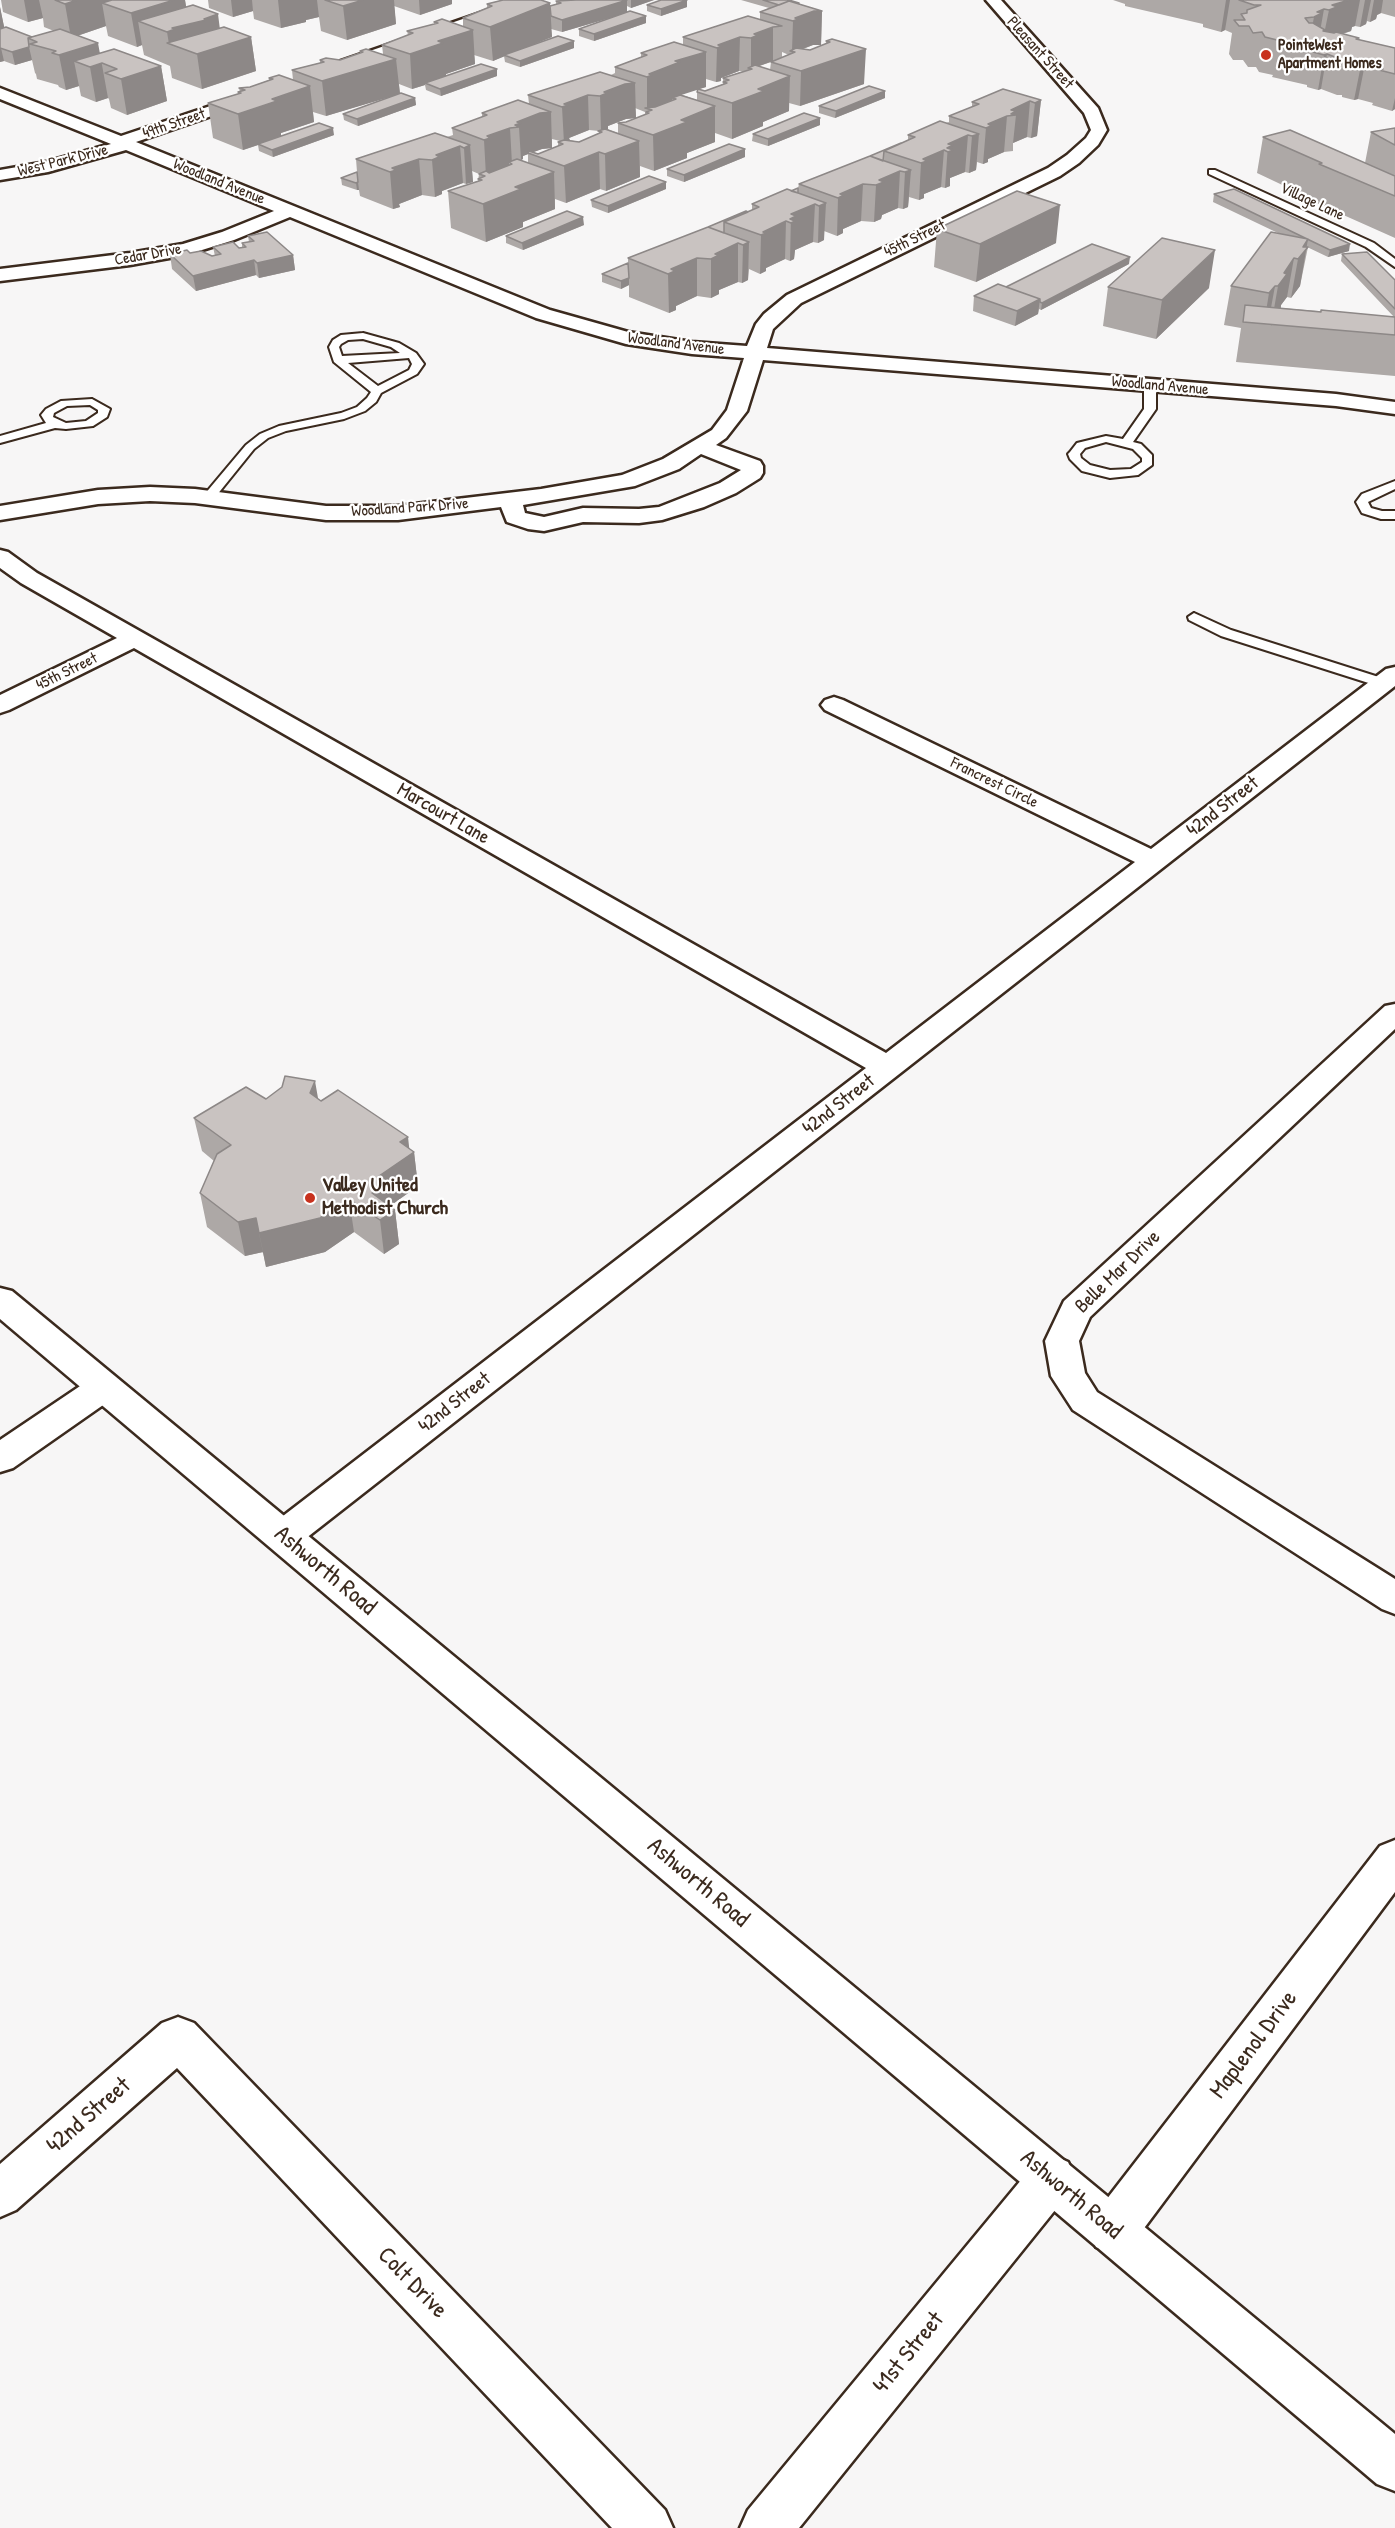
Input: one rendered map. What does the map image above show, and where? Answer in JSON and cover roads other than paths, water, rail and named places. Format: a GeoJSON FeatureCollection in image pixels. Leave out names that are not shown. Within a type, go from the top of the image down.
{"type":"FeatureCollection","features":[{"type":"Feature","properties":{"kind":"street"},"geometry":{"type":"LineString","coordinates":[[319,74],[533,0]]}},
{"type":"Feature","properties":{"kind":"street","name":"Pleasant Street"},"geometry":{"type":"LineString","coordinates":[[993,0],[1092,112],[1099,130],[1092,141]]}},
{"type":"Feature","properties":{"kind":"street","name":"49th Street"},"geometry":{"type":"LineString","coordinates":[[124,144],[267,92]]}},
{"type":"Feature","properties":{"kind":"street","name":"Woodland Avenue"},"geometry":{"type":"LineString","coordinates":[[0,93],[543,314],[596,331],[692,348],[1335,400],[1395,408]]}},
{"type":"Feature","properties":{"kind":"street","name":"45th Street"},"geometry":{"type":"LineString","coordinates":[[755,353],[763,328],[771,318],[794,299],[1054,172],[1073,159],[1092,141]]}},
{"type":"Feature","properties":{"kind":"street","name":"West Park Drive"},"geometry":{"type":"LineString","coordinates":[[0,175],[48,167],[124,144]]}},
{"type":"Feature","properties":{"kind":"street","name":"Cedar Drive"},"geometry":{"type":"LineString","coordinates":[[0,275],[130,259],[186,249],[228,236],[290,211]]}},
{"type":"Feature","properties":{"kind":"street","name":"Woodland Park Drive"},"geometry":{"type":"LineString","coordinates":[[0,513],[98,497],[150,494],[208,498],[326,513],[398,513],[627,481],[671,464],[719,434],[737,411],[755,353]]}},
{"type":"Feature","properties":{"kind":"street"},"geometry":{"type":"LineString","coordinates":[[510,499],[515,517],[528,522],[544,524],[583,515],[639,516],[662,513],[696,502],[728,488],[752,473],[752,466],[700,447]]}},
{"type":"Feature","properties":{"kind":"street","name":"Marcourt Lane"},"geometry":{"type":"LineString","coordinates":[[0,557],[29,578],[888,1067]]}},
{"type":"Feature","properties":{"kind":"street","name":"45th Street"},"geometry":{"type":"LineString","coordinates":[[0,705],[135,638]]}},
{"type":"Feature","properties":{"kind":"street","name":"42nd Street"},"geometry":{"type":"LineString","coordinates":[[283,1536],[1389,679]]}},
{"type":"Feature","properties":{"kind":"street","name":"Francrest Circle"},"geometry":{"type":"LineString","coordinates":[[834,705],[1154,861]]}},
{"type":"Feature","properties":{"kind":"street","name":"Belle Mar Drive"},"geometry":{"type":"LineString","coordinates":[[1395,1013],[1076,1310],[1062,1341],[1068,1376],[1085,1401],[1395,1598]]}},
{"type":"Feature","properties":{"kind":"street","name":"Ashworth Road"},"geometry":{"type":"LineString","coordinates":[[0,1300],[1395,2466]]}},
{"type":"Feature","properties":{"kind":"street"},"geometry":{"type":"LineString","coordinates":[[0,1458],[104,1387]]}},
{"type":"Feature","properties":{"kind":"street","name":"Maplenol Drive"},"geometry":{"type":"LineString","coordinates":[[1113,2230],[1395,1859]]}},
{"type":"Feature","properties":{"kind":"street","name":"42nd Street"},"geometry":{"type":"LineString","coordinates":[[0,2194],[178,2038]]}},
{"type":"Feature","properties":{"kind":"street","name":"Colt Drive"},"geometry":{"type":"LineString","coordinates":[[178,2038],[647,2528]]}},
{"type":"Feature","properties":{"kind":"street","name":"41st Street"},"geometry":{"type":"LineString","coordinates":[[766,2528],[1052,2178]]}},
{"type":"Feature","properties":{"kind":"lane","name":"Village Lane"},"geometry":{"type":"LineString","coordinates":[[1212,172],[1370,245],[1395,264]]}},
{"type":"Feature","properties":{"kind":"lane"},"geometry":{"type":"LineString","coordinates":[[208,498],[250,447],[264,436],[283,428],[344,416],[361,409],[372,400],[377,391],[413,372],[418,364],[412,355],[380,340],[363,336],[345,337],[337,342],[334,347],[338,360],[377,391]]}},
{"type":"Feature","properties":{"kind":"lane"},"geometry":{"type":"LineString","coordinates":[[338,360],[412,355]]}},
{"type":"Feature","properties":{"kind":"lane"},"geometry":{"type":"LineString","coordinates":[[1127,442],[1150,410],[1150,385]]}},
{"type":"Feature","properties":{"kind":"lane"},"geometry":{"type":"LineString","coordinates":[[0,440],[55,424]]}},
{"type":"Feature","properties":{"kind":"lane"},"geometry":{"type":"LineString","coordinates":[[1106,439],[1127,442],[1145,451],[1148,457],[1148,463],[1134,472],[1110,474],[1086,468],[1076,459],[1076,449],[1088,442],[1106,439]]}},
{"type":"Feature","properties":{"kind":"lane"},"geometry":{"type":"LineString","coordinates":[[1395,485],[1366,497],[1362,502],[1366,510],[1381,515],[1395,515]]}},
{"type":"Feature","properties":{"kind":"lane"},"geometry":{"type":"LineString","coordinates":[[1194,617],[1226,633],[1389,679]]}},
{"type":"Feature","properties":{"kind":"place","name":"PointeWest Apartment Homes"},"geometry":{"type":"Point","coordinates":[1266,55]}},
{"type":"Feature","properties":{"kind":"place","name":"Valley United Methodist Church"},"geometry":{"type":"Point","coordinates":[310,1198]}}]}
